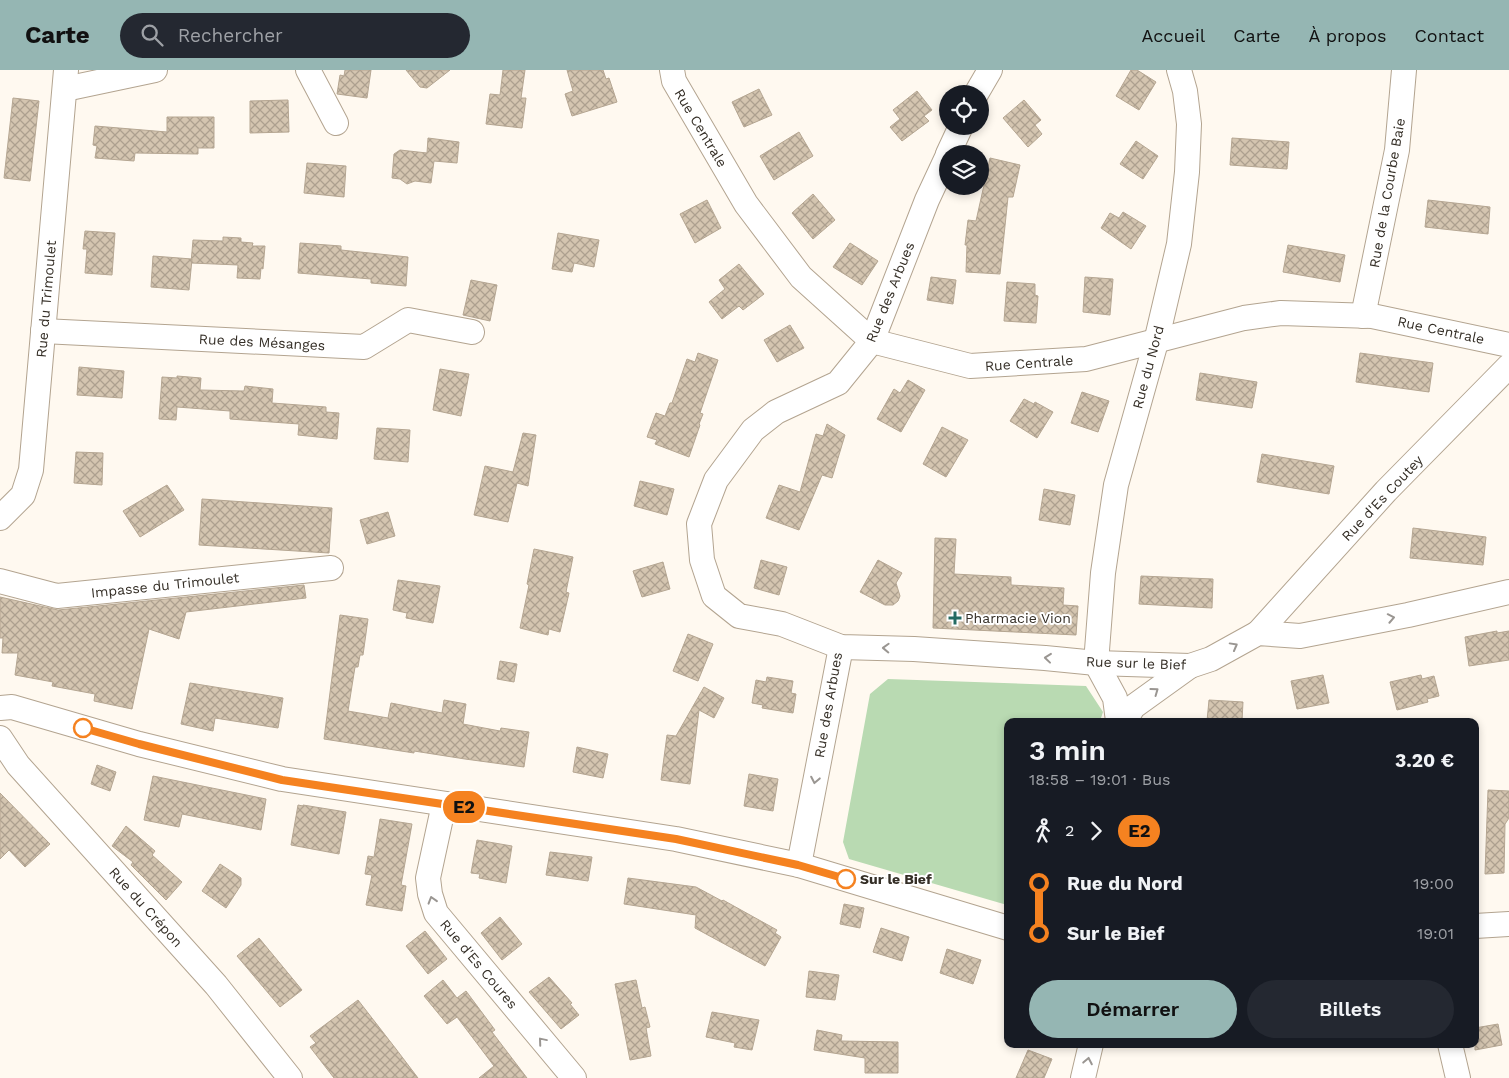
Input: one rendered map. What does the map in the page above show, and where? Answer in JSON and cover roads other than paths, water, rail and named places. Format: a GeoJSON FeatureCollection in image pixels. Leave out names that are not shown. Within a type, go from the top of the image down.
{"type":"FeatureCollection","features":[{"type":"Feature","properties":{"kind":"street"},"geometry":{"type":"LineString","coordinates":[[66,79],[155,70]]}},
{"type":"Feature","properties":{"kind":"street"},"geometry":{"type":"LineString","coordinates":[[308,70],[336,122]]}},
{"type":"Feature","properties":{"kind":"street"},"geometry":{"type":"LineString","coordinates":[[981,85],[990,70]]}},
{"type":"Feature","properties":{"kind":"street","name":"Rue du Nord"},"geometry":{"type":"LineString","coordinates":[[1096,664],[1103,573],[1116,485],[1156,342],[1179,244],[1187,172],[1189,124],[1185,91],[1179,70]]}},
{"type":"Feature","properties":{"kind":"street","name":"Rue de la Courbe Baie"},"geometry":{"type":"LineString","coordinates":[[1363,316],[1397,150],[1404,70]]}},
{"type":"Feature","properties":{"kind":"street","name":"Rue Centrale"},"geometry":{"type":"LineString","coordinates":[[673,76],[746,204],[801,277],[872,341],[970,366],[1086,359],[1244,318],[1281,313],[1372,316],[1509,345]]}},
{"type":"Feature","properties":{"kind":"street","name":"Rue du Trimoulet"},"geometry":{"type":"LineString","coordinates":[[0,518],[23,495],[31,470],[66,79]]}},
{"type":"Feature","properties":{"kind":"street","name":"Rue des Arbues"},"geometry":{"type":"LineString","coordinates":[[798,865],[841,647],[782,624],[739,616],[714,596],[702,560],[699,524],[716,480],[753,430],[776,412],[838,383],[872,341],[926,200],[939,173]]}},
{"type":"Feature","properties":{"kind":"street","name":"Rue des Mésanges"},"geometry":{"type":"LineString","coordinates":[[43,331],[364,348],[408,320],[472,332]]}},
{"type":"Feature","properties":{"kind":"street","name":"Rue d'Es Coutey"},"geometry":{"type":"LineString","coordinates":[[1258,633],[1386,491],[1509,366]]}},
{"type":"Feature","properties":{"kind":"street","name":"Impasse du Trimoulet"},"geometry":{"type":"LineString","coordinates":[[0,581],[57,596],[331,568]]}},
{"type":"Feature","properties":{"kind":"street"},"geometry":{"type":"LineString","coordinates":[[1258,633],[1300,636],[1408,615],[1509,592]]}},
{"type":"Feature","properties":{"kind":"street","name":"Rue sur le Bief"},"geometry":{"type":"LineString","coordinates":[[841,647],[914,649],[1046,658],[1096,664],[1190,666],[1211,659],[1258,633]]}},
{"type":"Feature","properties":{"kind":"street"},"geometry":{"type":"LineString","coordinates":[[1096,664],[1115,698],[1118,718]]}},
{"type":"Feature","properties":{"kind":"street"},"geometry":{"type":"LineString","coordinates":[[1127,718],[1133,707],[1190,666]]}},
{"type":"Feature","properties":{"kind":"street"},"geometry":{"type":"LineString","coordinates":[[0,708],[12,707],[139,744],[282,780],[676,839],[798,865],[1004,927]]}},
{"type":"Feature","properties":{"kind":"street","name":"Rue du Crépon"},"geometry":{"type":"LineString","coordinates":[[0,738],[18,765],[216,986],[290,1078]]}},
{"type":"Feature","properties":{"kind":"street","name":"Rue d'Es Coures"},"geometry":{"type":"LineString","coordinates":[[444,804],[428,878],[430,894],[436,913],[574,1078]]}},
{"type":"Feature","properties":{"kind":"street"},"geometry":{"type":"LineString","coordinates":[[1479,926],[1509,924]]}},
{"type":"Feature","properties":{"kind":"street"},"geometry":{"type":"LineString","coordinates":[[1083,1078],[1090,1048]]}},
{"type":"Feature","properties":{"kind":"street"},"geometry":{"type":"LineString","coordinates":[[1451,1048],[1458,1078]]}},
{"type":"Feature","properties":{"kind":"place","name":"Pharmacie Vion"},"geometry":{"type":"Point","coordinates":[955,618]}},
{"type":"Feature","properties":{"kind":"place","name":"Sur le Bief"},"geometry":{"type":"Point","coordinates":[846,879]}}]}
